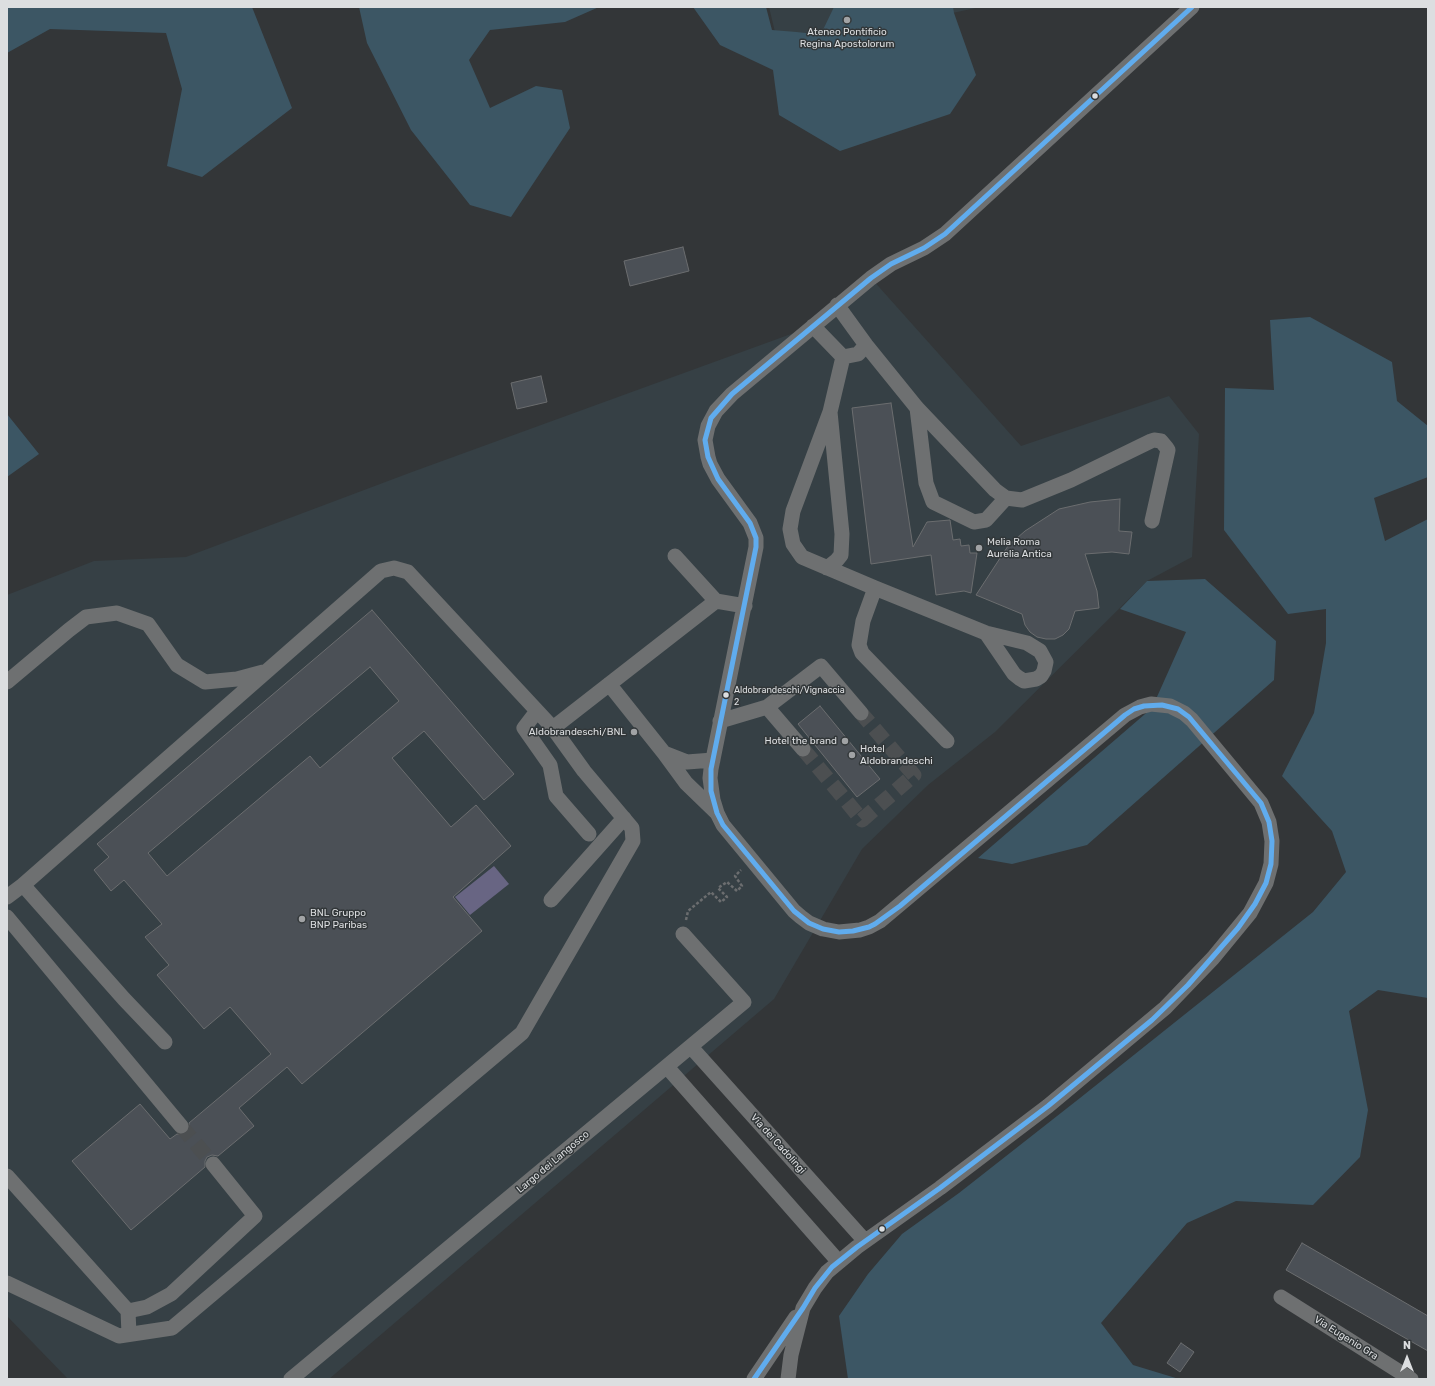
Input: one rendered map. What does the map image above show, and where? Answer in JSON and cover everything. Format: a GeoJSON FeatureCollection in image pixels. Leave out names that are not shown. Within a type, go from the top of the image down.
{"type":"FeatureCollection","features":[{"type":"Feature","properties":{"kind":"street"},"geometry":{"type":"LineString","coordinates":[[716,813],[711,791],[710,778],[720,721],[755,557],[756,538],[750,523],[718,479],[710,464],[705,440],[708,426],[716,410],[732,394],[837,305],[881,270],[924,248],[945,234],[1192,7]]}},
{"type":"Feature","properties":{"kind":"street"},"geometry":{"type":"LineString","coordinates":[[837,305],[866,345],[917,408],[994,490],[1006,498],[1022,500],[1071,480],[1151,441],[1158,440],[1164,444],[1168,450],[1152,521]]}},
{"type":"Feature","properties":{"kind":"street"},"geometry":{"type":"LineString","coordinates":[[813,326],[843,357]]}},
{"type":"Feature","properties":{"kind":"street"},"geometry":{"type":"LineString","coordinates":[[843,357],[858,354],[866,345]]}},
{"type":"Feature","properties":{"kind":"street"},"geometry":{"type":"LineString","coordinates":[[843,357],[830,412],[793,511],[790,529],[793,544],[802,557],[986,633]]}},
{"type":"Feature","properties":{"kind":"street"},"geometry":{"type":"LineString","coordinates":[[917,408],[926,483],[933,502],[974,522],[986,520],[1006,498]]}},
{"type":"Feature","properties":{"kind":"street"},"geometry":{"type":"LineString","coordinates":[[827,568],[837,560],[841,554],[842,534],[830,412]]}},
{"type":"Feature","properties":{"kind":"street"},"geometry":{"type":"LineString","coordinates":[[675,556],[716,602],[745,606]]}},
{"type":"Feature","properties":{"kind":"street"},"geometry":{"type":"LineString","coordinates":[[7,897],[23,885],[381,571],[394,568],[408,572],[553,728],[584,771],[632,828],[633,841],[522,1033],[172,1328],[119,1336],[7,1283]]}},
{"type":"Feature","properties":{"kind":"street"},"geometry":{"type":"LineString","coordinates":[[875,588],[863,621],[859,645],[862,653],[947,741]]}},
{"type":"Feature","properties":{"kind":"street"},"geometry":{"type":"LineString","coordinates":[[553,728],[716,602]]}},
{"type":"Feature","properties":{"kind":"street"},"geometry":{"type":"LineString","coordinates":[[7,682],[86,617],[117,613],[148,624],[177,665],[205,682],[237,679],[266,671]]}},
{"type":"Feature","properties":{"kind":"street"},"geometry":{"type":"LineString","coordinates":[[720,721],[767,707],[821,666],[861,713]]}},
{"type":"Feature","properties":{"kind":"street"},"geometry":{"type":"LineString","coordinates":[[609,684],[686,783],[716,813],[723,825],[794,911],[809,923],[823,929],[839,932],[853,932],[869,927],[880,921],[900,906],[1125,716],[1140,707],[1152,704],[1170,706],[1178,709],[1189,717],[1255,794],[1261,803],[1269,822],[1272,841],[1271,864],[1266,883],[1260,895],[1250,913],[1236,931],[1184,989],[1152,1020],[1048,1106],[940,1188],[838,1261],[820,1280],[803,1308],[754,1379]]}},
{"type":"Feature","properties":{"kind":"street"},"geometry":{"type":"LineString","coordinates":[[767,707],[803,749]]}},
{"type":"Feature","properties":{"kind":"street"},"geometry":{"type":"LineString","coordinates":[[537,711],[524,728],[550,765],[556,796],[589,834]]}},
{"type":"Feature","properties":{"kind":"street"},"geometry":{"type":"LineString","coordinates":[[664,753],[687,762],[713,760]]}},
{"type":"Feature","properties":{"kind":"street"},"geometry":{"type":"LineString","coordinates":[[551,900],[624,818]]}},
{"type":"Feature","properties":{"kind":"street"},"geometry":{"type":"LineString","coordinates":[[23,885],[124,999],[165,1042]]}},
{"type":"Feature","properties":{"kind":"street"},"geometry":{"type":"LineString","coordinates":[[7,917],[180,1126]]}},
{"type":"Feature","properties":{"kind":"street","name":"Largo dei Langosco"},"geometry":{"type":"LineString","coordinates":[[291,1379],[744,1002],[683,934]]}},
{"type":"Feature","properties":{"kind":"street","name":"Via dei Cadolingi"},"geometry":{"type":"LineString","coordinates":[[691,1047],[865,1241]]}},
{"type":"Feature","properties":{"kind":"street"},"geometry":{"type":"LineString","coordinates":[[667,1067],[838,1261]]}},
{"type":"Feature","properties":{"kind":"street"},"geometry":{"type":"LineString","coordinates":[[128,1311],[147,1307],[171,1294],[255,1216],[212,1164]]}},
{"type":"Feature","properties":{"kind":"street"},"geometry":{"type":"LineString","coordinates":[[7,1176],[128,1311],[129,1334]]}},
{"type":"Feature","properties":{"kind":"street","name":"Via Eugenio Gra"},"geometry":{"type":"LineString","coordinates":[[1281,1297],[1411,1379]]}},
{"type":"Feature","properties":{"kind":"street"},"geometry":{"type":"LineString","coordinates":[[788,1379],[791,1355],[803,1308]]}},
{"type":"Feature","properties":{"kind":"path"},"geometry":{"type":"LineString","coordinates":[[688,911],[711,892],[721,902],[727,897],[718,888],[727,882],[737,890],[742,886],[735,876],[752,860]]}},
{"type":"Feature","properties":{"kind":"shaded area"},"geometry":{"type":"Polygon","coordinates":[[[7,7],[252,7],[292,108],[202,177],[167,166],[182,89],[166,33],[50,29],[7,53],[7,7]]]}},
{"type":"Feature","properties":{"kind":"shaded area"},"geometry":{"type":"Polygon","coordinates":[[[359,7],[599,7],[565,22],[490,30],[469,60],[490,108],[536,86],[562,90],[570,128],[511,217],[470,205],[411,130],[367,43],[359,7]]]}},
{"type":"Feature","properties":{"kind":"shaded area"},"geometry":{"type":"Polygon","coordinates":[[[693,7],[766,7],[772,30],[821,34],[834,7],[953,7],[976,75],[950,114],[840,151],[779,115],[773,70],[720,45],[693,7]]]}},
{"type":"Feature","properties":{"kind":"shaded area","name":"Ateneo Pontificio Regina Apostolorum"},"geometry":{"type":"Polygon","coordinates":[[[769,7],[980,7],[861,33],[775,32],[769,7]]]}},
{"type":"Feature","properties":{"kind":"shaded area"},"geometry":{"type":"Polygon","coordinates":[[[871,278],[1021,446],[1169,396],[1199,434],[1192,557],[1147,581],[995,732],[928,785],[862,849],[774,999],[329,1379],[68,1379],[7,1316],[7,595],[94,561],[186,557],[412,472],[813,326],[871,278]]]}},
{"type":"Feature","properties":{"kind":"shaded area"},"geometry":{"type":"Polygon","coordinates":[[[1310,317],[1392,362],[1397,401],[1428,426],[1428,477],[1374,498],[1385,541],[1428,519],[1428,998],[1378,990],[1349,1011],[1368,1110],[1360,1157],[1313,1205],[1236,1201],[1187,1223],[1101,1323],[1133,1365],[1179,1379],[848,1379],[839,1316],[868,1274],[902,1234],[959,1193],[1313,912],[1346,872],[1332,831],[1282,776],[1314,713],[1326,643],[1326,609],[1288,614],[1224,530],[1225,388],[1274,390],[1270,320],[1310,317]]]}},
{"type":"Feature","properties":{"kind":"shaded area"},"geometry":{"type":"Polygon","coordinates":[[[7,414],[39,454],[7,477],[7,414]]]}},
{"type":"Feature","properties":{"kind":"shaded area"},"geometry":{"type":"Polygon","coordinates":[[[1205,579],[1276,641],[1274,680],[1087,845],[1012,864],[978,858],[1152,708],[1186,632],[1120,609],[1147,581],[1205,579]]]}},
{"type":"Feature","properties":{"kind":"shaded area"},"geometry":{"type":"Polygon","coordinates":[[[494,866],[509,884],[470,915],[455,897],[494,866]]]}},
{"type":"Feature","properties":{"kind":"building"},"geometry":{"type":"Polygon","coordinates":[[[683,247],[689,271],[630,286],[624,261],[683,247]]]}},
{"type":"Feature","properties":{"kind":"building"},"geometry":{"type":"Polygon","coordinates":[[[541,376],[547,402],[517,409],[511,383],[541,376]]]}},
{"type":"Feature","properties":{"kind":"building"},"geometry":{"type":"Polygon","coordinates":[[[891,403],[913,547],[927,522],[950,520],[953,540],[960,539],[961,546],[969,545],[970,553],[977,553],[971,593],[964,591],[936,595],[931,555],[871,564],[852,408],[891,403]]]}},
{"type":"Feature","properties":{"kind":"building"},"geometry":{"type":"Polygon","coordinates":[[[1120,499],[1119,531],[1132,532],[1129,554],[1112,552],[1085,554],[1097,591],[1099,608],[1075,611],[1069,629],[1063,635],[1055,639],[1037,637],[1030,632],[1025,625],[1022,614],[976,595],[1008,546],[1025,531],[1059,509],[1090,502],[1120,499]]]}},
{"type":"Feature","properties":{"kind":"building","name":"BNL Gruppo BNP Paribas"},"geometry":{"type":"Polygon","coordinates":[[[372,610],[514,774],[484,800],[424,731],[392,758],[451,827],[476,805],[511,846],[453,897],[482,931],[302,1084],[287,1067],[239,1108],[254,1126],[218,1156],[212,1155],[207,1157],[205,1167],[131,1230],[72,1161],[140,1104],[170,1139],[177,1134],[182,1135],[186,1133],[190,1129],[189,1123],[271,1054],[230,1007],[204,1029],[157,975],[169,965],[145,937],[162,924],[124,880],[111,891],[94,870],[109,857],[97,844],[372,610]],[[370,667],[148,853],[167,876],[310,756],[320,768],[399,701],[370,667]]]}},
{"type":"Feature","properties":{"kind":"building"},"geometry":{"type":"Polygon","coordinates":[[[820,706],[880,779],[857,797],[798,724],[820,706]]]}},
{"type":"Feature","properties":{"kind":"building"},"geometry":{"type":"Polygon","coordinates":[[[1302,1243],[1428,1316],[1428,1351],[1286,1270],[1302,1243]]]}},
{"type":"Feature","properties":{"kind":"building"},"geometry":{"type":"Polygon","coordinates":[[[1181,1343],[1194,1352],[1180,1372],[1167,1363],[1181,1343]]]}},
{"type":"Feature","properties":{"kind":"tunnel"},"geometry":{"type":"LineString","coordinates":[[803,749],[862,820],[914,775],[861,713]]}},
{"type":"Feature","properties":{"kind":"tunnel"},"geometry":{"type":"LineString","coordinates":[[181,1126],[213,1164]]}},
{"type":"Feature","properties":{"kind":"transit line"},"geometry":{"type":"LineString","coordinates":[[754,1379],[815,1288],[832,1267],[857,1247],[940,1188],[1048,1106],[1152,1020],[1188,985],[1238,928],[1255,904],[1266,883],[1271,864],[1272,841],[1269,822],[1261,803],[1189,717],[1178,709],[1162,705],[1144,706],[1134,709],[1125,715],[900,906],[875,924],[853,931],[839,932],[823,929],[809,923],[794,911],[723,825],[717,813],[711,791],[711,769],[756,547],[756,538],[750,523],[718,479],[708,457],[705,440],[711,418],[732,394],[871,278],[891,264],[924,248],[945,234],[1192,7]]}},
{"type":"Feature","properties":{"kind":"place","name":"Ateneo Pontificio Regina Apostolorum"},"geometry":{"type":"Point","coordinates":[847,20]}},
{"type":"Feature","properties":{"kind":"place","name":"Melia Roma Aurelia Antica"},"geometry":{"type":"Point","coordinates":[979,548]}},
{"type":"Feature","properties":{"kind":"place","name":"Aldobrandeschi/Vignaccia 2"},"geometry":{"type":"Point","coordinates":[726,695]}},
{"type":"Feature","properties":{"kind":"place","name":"Aldobrandeschi/BNL"},"geometry":{"type":"Point","coordinates":[634,732]}},
{"type":"Feature","properties":{"kind":"place","name":"Hotel the brand"},"geometry":{"type":"Point","coordinates":[845,741]}},
{"type":"Feature","properties":{"kind":"place","name":"Hotel Aldobrandeschi"},"geometry":{"type":"Point","coordinates":[852,755]}},
{"type":"Feature","properties":{"kind":"place","name":"BNL Gruppo BNP Paribas"},"geometry":{"type":"Point","coordinates":[302,919]}}]}
